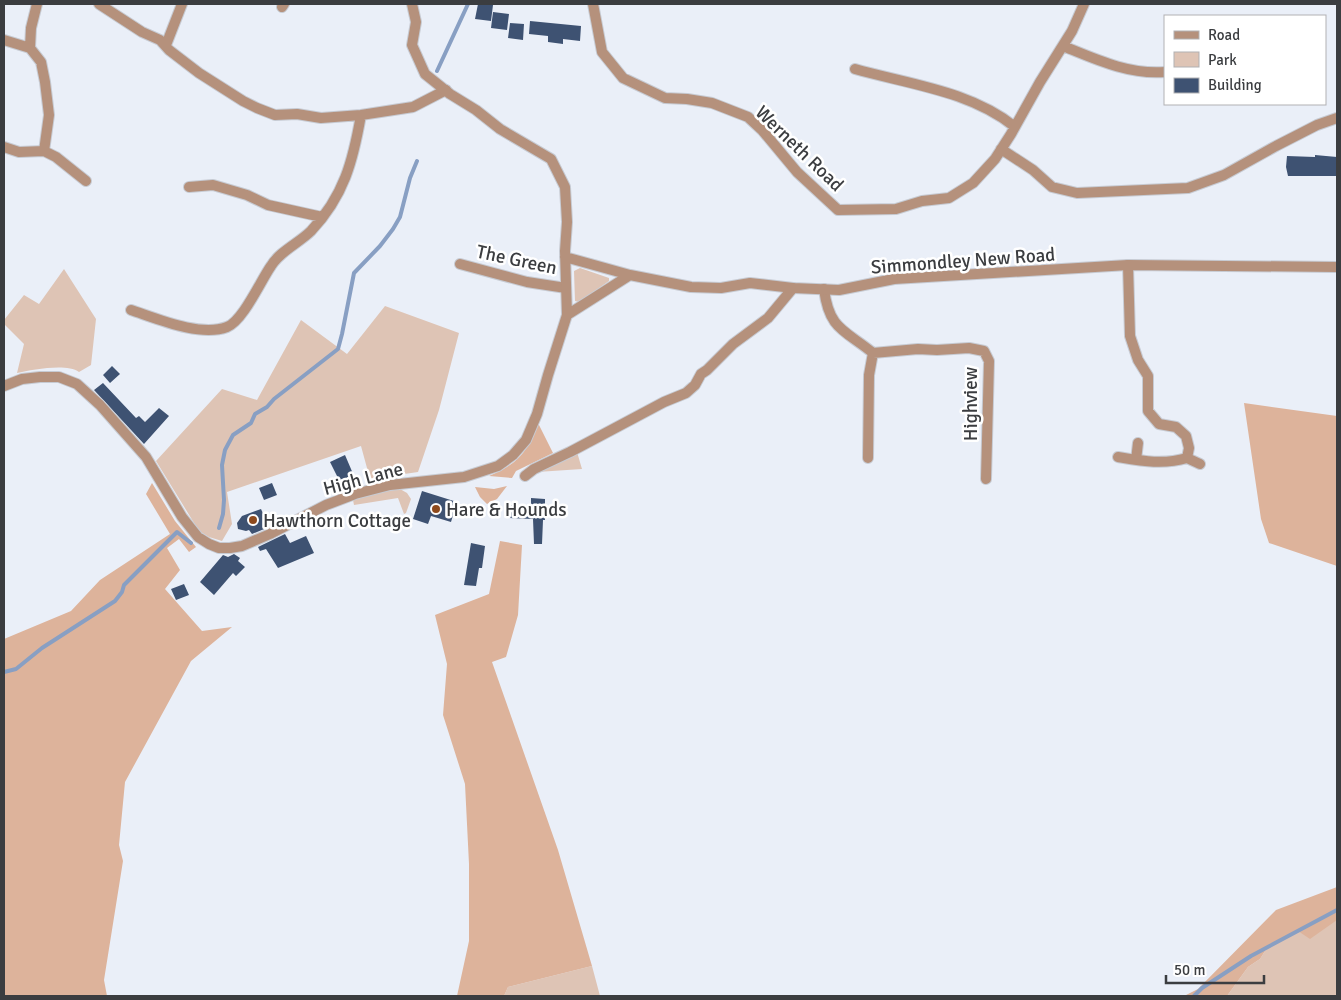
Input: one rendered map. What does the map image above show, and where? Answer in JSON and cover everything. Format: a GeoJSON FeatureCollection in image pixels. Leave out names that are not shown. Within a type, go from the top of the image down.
{"type":"FeatureCollection","features":[{"type":"Feature","properties":{"kind":"street"},"geometry":{"type":"LineString","coordinates":[[30,48],[31,28],[37,4]]}},
{"type":"Feature","properties":{"kind":"street"},"geometry":{"type":"LineString","coordinates":[[99,4],[142,32],[160,40],[169,50],[199,73],[257,108],[275,114],[297,114],[320,118],[361,115],[413,106],[446,90]]}},
{"type":"Feature","properties":{"kind":"street"},"geometry":{"type":"LineString","coordinates":[[166,45],[182,4]]}},
{"type":"Feature","properties":{"kind":"street","name":"High Lane"},"geometry":{"type":"LineString","coordinates":[[4,386],[22,379],[40,377],[59,378],[77,384],[100,405],[146,457],[182,517],[198,538],[219,548],[242,546],[270,534],[326,504],[355,494],[390,485],[464,477],[498,466],[513,455],[526,440],[537,414],[567,315],[566,187],[551,159],[500,129],[425,74],[412,45],[416,22],[412,4]]}},
{"type":"Feature","properties":{"kind":"street","name":"Werneth Road"},"geometry":{"type":"LineString","coordinates":[[593,4],[602,52],[623,78],[665,98],[687,98],[712,103],[748,117],[762,130],[797,172],[838,210],[896,209],[922,201],[949,198],[973,183],[995,160],[1015,128],[1040,82],[1064,46],[1084,4]]}},
{"type":"Feature","properties":{"kind":"street"},"geometry":{"type":"LineString","coordinates":[[4,40],[30,48],[41,62],[49,115],[44,151]]}},
{"type":"Feature","properties":{"kind":"street"},"geometry":{"type":"LineString","coordinates":[[1064,46],[1114,66],[1164,72]]}},
{"type":"Feature","properties":{"kind":"street"},"geometry":{"type":"LineString","coordinates":[[855,69],[967,100],[990,110],[1015,128]]}},
{"type":"Feature","properties":{"kind":"street"},"geometry":{"type":"LineString","coordinates":[[132,310],[196,329],[213,330],[229,326],[245,309],[272,264],[310,232],[334,201],[346,179],[361,115]]}},
{"type":"Feature","properties":{"kind":"street"},"geometry":{"type":"LineString","coordinates":[[1001,149],[1033,170],[1052,187],[1078,193],[1188,188],[1224,176],[1276,146],[1317,125],[1337,118]]}},
{"type":"Feature","properties":{"kind":"street"},"geometry":{"type":"LineString","coordinates":[[4,147],[19,152],[44,151],[56,157],[86,181]]}},
{"type":"Feature","properties":{"kind":"street"},"geometry":{"type":"LineString","coordinates":[[189,187],[213,185],[247,195],[268,205],[322,216]]}},
{"type":"Feature","properties":{"kind":"street","name":"Simmondley New Road"},"geometry":{"type":"LineString","coordinates":[[566,257],[630,275],[691,287],[722,288],[750,283],[792,288],[839,290],[903,278],[1128,265],[1337,268]]}},
{"type":"Feature","properties":{"kind":"street","name":"The Green"},"geometry":{"type":"LineString","coordinates":[[460,264],[527,282],[566,288]]}},
{"type":"Feature","properties":{"kind":"street"},"geometry":{"type":"LineString","coordinates":[[1128,265],[1130,336],[1138,360],[1148,376],[1148,411],[1160,424],[1176,427],[1186,436],[1187,458]]}},
{"type":"Feature","properties":{"kind":"street"},"geometry":{"type":"LineString","coordinates":[[567,315],[630,275]]}},
{"type":"Feature","properties":{"kind":"street"},"geometry":{"type":"LineString","coordinates":[[525,476],[534,469],[664,402],[686,393],[695,385],[701,374],[733,344],[768,318],[792,288]]}},
{"type":"Feature","properties":{"kind":"street"},"geometry":{"type":"LineString","coordinates":[[824,289],[826,305],[830,316],[842,331],[873,353],[869,375],[868,458]]}},
{"type":"Feature","properties":{"kind":"street","name":"Highview"},"geometry":{"type":"LineString","coordinates":[[873,353],[911,349],[969,348],[984,351],[989,361],[986,480]]}},
{"type":"Feature","properties":{"kind":"street"},"geometry":{"type":"LineString","coordinates":[[1136,460],[1138,443]]}},
{"type":"Feature","properties":{"kind":"street"},"geometry":{"type":"LineString","coordinates":[[1118,457],[1152,463],[1177,461],[1187,458],[1200,464]]}},
{"type":"Feature","properties":{"kind":"green space"},"geometry":{"type":"Polygon","coordinates":[[[580,268],[609,278],[609,281],[579,302],[575,301],[574,271],[580,268]]]}},
{"type":"Feature","properties":{"kind":"green space"},"geometry":{"type":"Polygon","coordinates":[[[64,269],[96,319],[91,365],[79,372],[73,369],[58,368],[17,373],[24,344],[4,324],[4,320],[24,295],[39,304],[64,269]]]}},
{"type":"Feature","properties":{"kind":"green space"},"geometry":{"type":"Polygon","coordinates":[[[385,306],[459,333],[439,410],[418,472],[370,479],[361,446],[227,492],[232,524],[222,541],[209,537],[199,531],[156,461],[222,389],[257,400],[301,320],[347,354],[385,306]]]}},
{"type":"Feature","properties":{"kind":"green space"},"geometry":{"type":"Polygon","coordinates":[[[577,452],[582,469],[537,472],[577,452]]]}},
{"type":"Feature","properties":{"kind":"green space"},"geometry":{"type":"Polygon","coordinates":[[[400,489],[407,493],[411,499],[404,514],[398,498],[354,505],[353,500],[380,492],[400,489]]]}},
{"type":"Feature","properties":{"kind":"green space"},"geometry":{"type":"Polygon","coordinates":[[[1337,920],[1337,996],[1227,996],[1248,967],[1260,959],[1267,948],[1298,931],[1337,920]]]}},
{"type":"Feature","properties":{"kind":"green space"},"geometry":{"type":"Polygon","coordinates":[[[592,966],[600,996],[504,996],[508,987],[592,966]]]}},
{"type":"Feature","properties":{"kind":"shaded area"},"geometry":{"type":"Polygon","coordinates":[[[1244,403],[1337,416],[1337,566],[1269,543],[1261,519],[1244,403]]]}},
{"type":"Feature","properties":{"kind":"shaded area"},"geometry":{"type":"Polygon","coordinates":[[[538,423],[553,453],[516,471],[512,478],[489,476],[515,462],[530,443],[538,423]]]}},
{"type":"Feature","properties":{"kind":"shaded area"},"geometry":{"type":"Polygon","coordinates":[[[152,483],[175,521],[196,547],[189,552],[179,539],[167,548],[180,570],[165,589],[202,631],[232,627],[191,661],[125,782],[119,845],[123,861],[104,980],[107,996],[4,996],[4,639],[71,611],[100,580],[170,534],[146,494],[152,483]]]}},
{"type":"Feature","properties":{"kind":"shaded area"},"geometry":{"type":"Polygon","coordinates":[[[507,486],[497,499],[487,504],[480,497],[475,487],[494,489],[507,486]]]}},
{"type":"Feature","properties":{"kind":"shaded area"},"geometry":{"type":"Polygon","coordinates":[[[500,541],[522,545],[518,615],[506,657],[492,662],[558,850],[592,966],[508,987],[504,996],[457,996],[469,941],[469,864],[465,784],[443,715],[447,664],[435,615],[489,594],[500,541]]]}},
{"type":"Feature","properties":{"kind":"shaded area"},"geometry":{"type":"Polygon","coordinates":[[[1337,887],[1337,920],[1310,939],[1298,931],[1267,948],[1260,959],[1248,967],[1227,996],[1184,996],[1198,989],[1276,910],[1337,887]]]}},
{"type":"Feature","properties":{"kind":"building"},"geometry":{"type":"Polygon","coordinates":[[[478,4],[493,5],[491,21],[475,19],[478,4]]]}},
{"type":"Feature","properties":{"kind":"building"},"geometry":{"type":"Polygon","coordinates":[[[493,12],[509,14],[507,30],[491,28],[493,12]]]}},
{"type":"Feature","properties":{"kind":"building"},"geometry":{"type":"Polygon","coordinates":[[[530,21],[581,26],[580,41],[563,39],[563,44],[548,42],[548,36],[529,34],[530,21]]]}},
{"type":"Feature","properties":{"kind":"building"},"geometry":{"type":"Polygon","coordinates":[[[510,23],[524,24],[523,40],[508,38],[510,23]]]}},
{"type":"Feature","properties":{"kind":"building"},"geometry":{"type":"Polygon","coordinates":[[[1315,155],[1337,157],[1337,176],[1288,176],[1286,167],[1287,156],[1315,157],[1315,155]]]}},
{"type":"Feature","properties":{"kind":"building"},"geometry":{"type":"Polygon","coordinates":[[[112,366],[120,374],[110,383],[103,375],[112,366]]]}},
{"type":"Feature","properties":{"kind":"building"},"geometry":{"type":"Polygon","coordinates":[[[103,383],[136,418],[139,416],[145,422],[159,408],[169,416],[144,444],[94,390],[103,383]]]}},
{"type":"Feature","properties":{"kind":"building"},"geometry":{"type":"Polygon","coordinates":[[[345,455],[354,476],[339,480],[330,462],[345,455]]]}},
{"type":"Feature","properties":{"kind":"building"},"geometry":{"type":"Polygon","coordinates":[[[272,483],[277,495],[264,500],[259,488],[272,483]]]}},
{"type":"Feature","properties":{"kind":"building","name":"Hare & Hounds"},"geometry":{"type":"Polygon","coordinates":[[[422,491],[457,502],[451,522],[431,516],[428,524],[413,519],[422,491]]]}},
{"type":"Feature","properties":{"kind":"building"},"geometry":{"type":"Polygon","coordinates":[[[531,498],[545,499],[542,544],[534,544],[533,519],[509,518],[510,505],[531,505],[531,498]]]}},
{"type":"Feature","properties":{"kind":"building","name":"Hawthorn Cottage"},"geometry":{"type":"Polygon","coordinates":[[[261,509],[269,527],[252,534],[249,530],[238,529],[237,523],[242,516],[261,509]]]}},
{"type":"Feature","properties":{"kind":"building"},"geometry":{"type":"Polygon","coordinates":[[[285,534],[290,543],[306,536],[314,553],[278,568],[266,549],[260,551],[258,547],[285,534]]]}},
{"type":"Feature","properties":{"kind":"building"},"geometry":{"type":"Polygon","coordinates":[[[471,543],[485,546],[482,568],[479,568],[476,586],[464,585],[471,543]]]}},
{"type":"Feature","properties":{"kind":"building"},"geometry":{"type":"Polygon","coordinates":[[[234,554],[240,558],[238,561],[245,567],[236,576],[233,573],[214,595],[200,582],[223,555],[228,557],[234,554]]]}},
{"type":"Feature","properties":{"kind":"building"},"geometry":{"type":"Polygon","coordinates":[[[184,584],[189,595],[176,600],[171,589],[184,584]]]}},
{"type":"Feature","properties":{"kind":"waterway"},"geometry":{"type":"LineString","coordinates":[[437,71],[468,4]]}},
{"type":"Feature","properties":{"kind":"waterway"},"geometry":{"type":"LineString","coordinates":[[219,528],[224,500],[222,465],[225,450],[233,435],[251,423],[255,414],[267,407],[274,399],[338,349],[354,273],[380,246],[400,217],[410,178],[417,161]]}},
{"type":"Feature","properties":{"kind":"waterway"},"geometry":{"type":"LineString","coordinates":[[4,672],[16,669],[42,648],[115,601],[122,592],[124,585],[177,532],[191,543]]}},
{"type":"Feature","properties":{"kind":"waterway"},"geometry":{"type":"LineString","coordinates":[[1194,996],[1202,988],[1251,956],[1337,910]]}},
{"type":"Feature","properties":{"kind":"place","name":"Hare & Hounds"},"geometry":{"type":"Point","coordinates":[436,509]}},
{"type":"Feature","properties":{"kind":"place","name":"Hawthorn Cottage"},"geometry":{"type":"Point","coordinates":[253,520]}}]}
